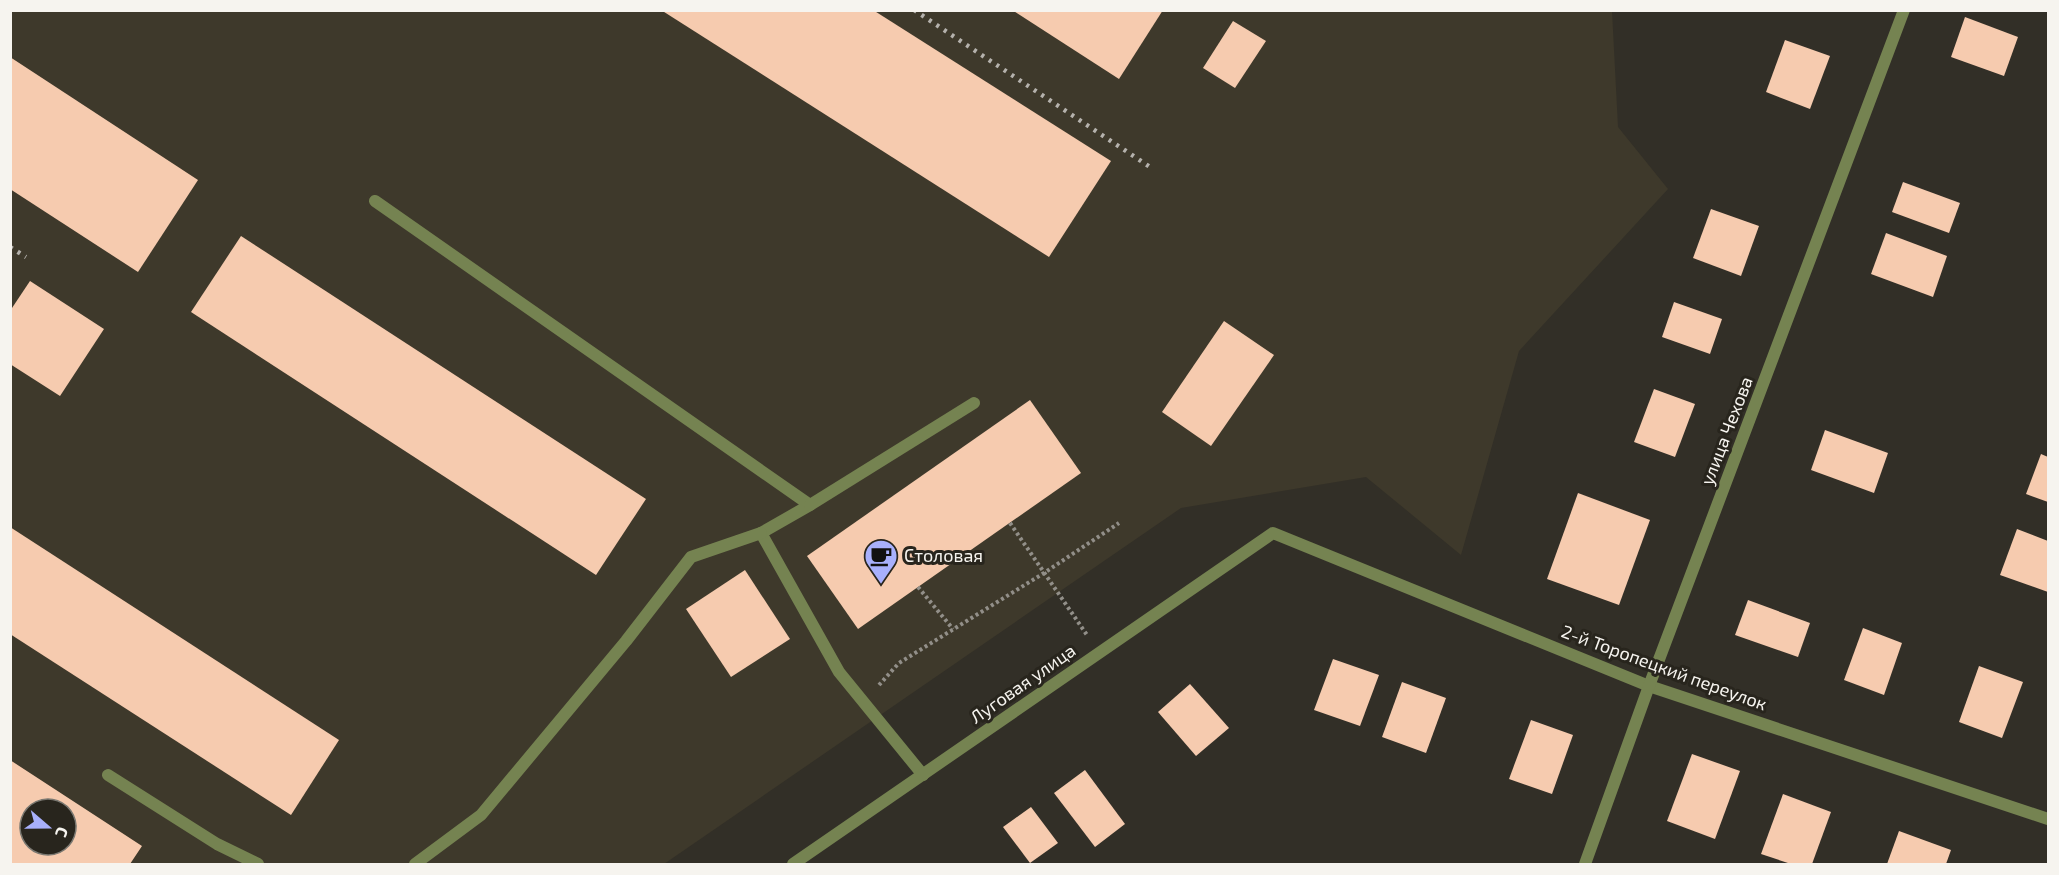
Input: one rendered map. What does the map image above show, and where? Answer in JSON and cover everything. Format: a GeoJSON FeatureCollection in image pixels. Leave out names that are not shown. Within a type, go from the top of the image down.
{"type":"FeatureCollection","features":[{"type":"Feature","properties":{"kind":"street","name":"улица Чехова"},"geometry":{"type":"LineString","coordinates":[[1585,864],[1649,686],[1905,10]]}},
{"type":"Feature","properties":{"kind":"street"},"geometry":{"type":"LineString","coordinates":[[375,201],[810,506]]}},
{"type":"Feature","properties":{"kind":"street"},"geometry":{"type":"LineString","coordinates":[[415,864],[481,815],[626,641],[691,557],[762,533],[810,506],[974,403]]}},
{"type":"Feature","properties":{"kind":"street"},"geometry":{"type":"LineString","coordinates":[[762,533],[839,672],[923,775]]}},
{"type":"Feature","properties":{"kind":"street","name":"2-й Торопецкий переулок"},"geometry":{"type":"LineString","coordinates":[[1273,533],[1649,686],[2049,819]]}},
{"type":"Feature","properties":{"kind":"street","name":"Луговая улица"},"geometry":{"type":"LineString","coordinates":[[793,864],[1273,533]]}},
{"type":"Feature","properties":{"kind":"street"},"geometry":{"type":"LineString","coordinates":[[108,775],[217,843],[258,864]]}},
{"type":"Feature","properties":{"kind":"path"},"geometry":{"type":"LineString","coordinates":[[1010,523],[1100,653]]}},
{"type":"Feature","properties":{"kind":"path"},"geometry":{"type":"LineString","coordinates":[[864,702],[899,663],[1044,573],[1119,523]]}},
{"type":"Feature","properties":{"kind":"path"},"geometry":{"type":"LineString","coordinates":[[918,587],[953,629]]}},
{"type":"Feature","properties":{"kind":"shaded area"},"geometry":{"type":"Polygon","coordinates":[[[10,11],[1612,11],[1618,127],[1668,189],[1519,351],[1461,555],[1366,477],[1181,508],[664,864],[11,864],[10,11]]]}},
{"type":"Feature","properties":{"kind":"building"},"geometry":{"type":"Polygon","coordinates":[[[661,10],[873,10],[1111,161],[1049,257],[661,10]]]}},
{"type":"Feature","properties":{"kind":"building"},"geometry":{"type":"Polygon","coordinates":[[[1012,10],[1163,10],[1119,79],[1012,10]]]}},
{"type":"Feature","properties":{"kind":"building"},"geometry":{"type":"Polygon","coordinates":[[[1965,17],[2018,37],[2004,76],[1951,57],[1965,17]]]}},
{"type":"Feature","properties":{"kind":"building"},"geometry":{"type":"Polygon","coordinates":[[[1233,21],[1266,41],[1235,88],[1203,68],[1233,21]]]}},
{"type":"Feature","properties":{"kind":"building"},"geometry":{"type":"Polygon","coordinates":[[[1785,40],[1830,56],[1810,109],[1766,92],[1785,40]]]}},
{"type":"Feature","properties":{"kind":"building"},"geometry":{"type":"Polygon","coordinates":[[[10,57],[198,180],[138,272],[10,189],[10,57]]]}},
{"type":"Feature","properties":{"kind":"building"},"geometry":{"type":"Polygon","coordinates":[[[1903,182],[1960,203],[1949,233],[1892,212],[1903,182]]]}},
{"type":"Feature","properties":{"kind":"building"},"geometry":{"type":"Polygon","coordinates":[[[1711,209],[1759,226],[1741,276],[1693,258],[1711,209]]]}},
{"type":"Feature","properties":{"kind":"building"},"geometry":{"type":"Polygon","coordinates":[[[1886,233],[1947,256],[1933,297],[1871,274],[1886,233]]]}},
{"type":"Feature","properties":{"kind":"building"},"geometry":{"type":"Polygon","coordinates":[[[241,236],[646,499],[596,575],[191,312],[241,236]]]}},
{"type":"Feature","properties":{"kind":"building"},"geometry":{"type":"Polygon","coordinates":[[[30,281],[104,329],[60,396],[10,364],[10,311],[30,281]]]}},
{"type":"Feature","properties":{"kind":"building"},"geometry":{"type":"Polygon","coordinates":[[[1674,302],[1722,319],[1710,354],[1662,337],[1674,302]]]}},
{"type":"Feature","properties":{"kind":"building"},"geometry":{"type":"Polygon","coordinates":[[[1224,321],[1274,355],[1211,446],[1162,412],[1224,321]]]}},
{"type":"Feature","properties":{"kind":"building"},"geometry":{"type":"Polygon","coordinates":[[[1654,389],[1695,404],[1675,457],[1634,442],[1654,389]]]}},
{"type":"Feature","properties":{"kind":"building"},"geometry":{"type":"Polygon","coordinates":[[[1030,400],[1081,473],[858,629],[807,556],[1030,400]]]}},
{"type":"Feature","properties":{"kind":"building"},"geometry":{"type":"Polygon","coordinates":[[[1825,430],[1888,453],[1874,493],[1811,470],[1825,430]]]}},
{"type":"Feature","properties":{"kind":"building"},"geometry":{"type":"Polygon","coordinates":[[[2041,454],[2048,457],[2048,502],[2026,494],[2041,454]]]}},
{"type":"Feature","properties":{"kind":"building"},"geometry":{"type":"Polygon","coordinates":[[[1578,493],[1650,520],[1619,605],[1547,579],[1578,493]]]}},
{"type":"Feature","properties":{"kind":"building"},"geometry":{"type":"Polygon","coordinates":[[[10,527],[339,740],[291,815],[10,634],[10,527]]]}},
{"type":"Feature","properties":{"kind":"building"},"geometry":{"type":"Polygon","coordinates":[[[2017,529],[2048,541],[2048,592],[2000,575],[2017,529]]]}},
{"type":"Feature","properties":{"kind":"building"},"geometry":{"type":"Polygon","coordinates":[[[745,570],[790,639],[731,677],[686,609],[745,570]]]}},
{"type":"Feature","properties":{"kind":"building"},"geometry":{"type":"Polygon","coordinates":[[[1748,600],[1810,623],[1798,657],[1735,635],[1748,600]]]}},
{"type":"Feature","properties":{"kind":"building"},"geometry":{"type":"Polygon","coordinates":[[[1863,628],[1902,643],[1884,695],[1844,680],[1863,628]]]}},
{"type":"Feature","properties":{"kind":"building"},"geometry":{"type":"Polygon","coordinates":[[[1333,659],[1379,675],[1360,726],[1314,710],[1333,659]]]}},
{"type":"Feature","properties":{"kind":"building"},"geometry":{"type":"Polygon","coordinates":[[[1979,666],[2023,682],[2002,738],[1959,722],[1979,666]]]}},
{"type":"Feature","properties":{"kind":"building"},"geometry":{"type":"Polygon","coordinates":[[[1402,682],[1446,698],[1426,753],[1382,737],[1402,682]]]}},
{"type":"Feature","properties":{"kind":"building"},"geometry":{"type":"Polygon","coordinates":[[[1190,684],[1229,728],[1196,756],[1158,712],[1190,684]]]}},
{"type":"Feature","properties":{"kind":"building"},"geometry":{"type":"Polygon","coordinates":[[[1531,720],[1573,735],[1552,794],[1509,779],[1531,720]]]}},
{"type":"Feature","properties":{"kind":"building"},"geometry":{"type":"Polygon","coordinates":[[[1692,754],[1740,771],[1715,839],[1667,821],[1692,754]]]}},
{"type":"Feature","properties":{"kind":"building"},"geometry":{"type":"Polygon","coordinates":[[[10,760],[67,797],[18,797],[18,857],[78,857],[78,804],[142,846],[130,864],[10,864],[10,760]]]}},
{"type":"Feature","properties":{"kind":"building"},"geometry":{"type":"Polygon","coordinates":[[[1085,770],[1125,824],[1095,847],[1054,793],[1085,770]]]}},
{"type":"Feature","properties":{"kind":"building"},"geometry":{"type":"Polygon","coordinates":[[[1783,794],[1831,812],[1812,864],[1791,864],[1761,854],[1783,794]]]}},
{"type":"Feature","properties":{"kind":"building"},"geometry":{"type":"Polygon","coordinates":[[[1031,807],[1058,843],[1030,863],[1003,827],[1031,807]]]}},
{"type":"Feature","properties":{"kind":"building"},"geometry":{"type":"Polygon","coordinates":[[[1899,831],[1951,850],[1946,864],[1887,864],[1899,831]]]}},
{"type":"Feature","properties":{"kind":"railway"},"geometry":{"type":"LineString","coordinates":[[914,10],[1150,167]]}},
{"type":"Feature","properties":{"kind":"railway"},"geometry":{"type":"LineString","coordinates":[[10,247],[26,257]]}},
{"type":"Feature","properties":{"kind":"place","name":"Столовая"},"geometry":{"type":"Point","coordinates":[881,585]}}]}
